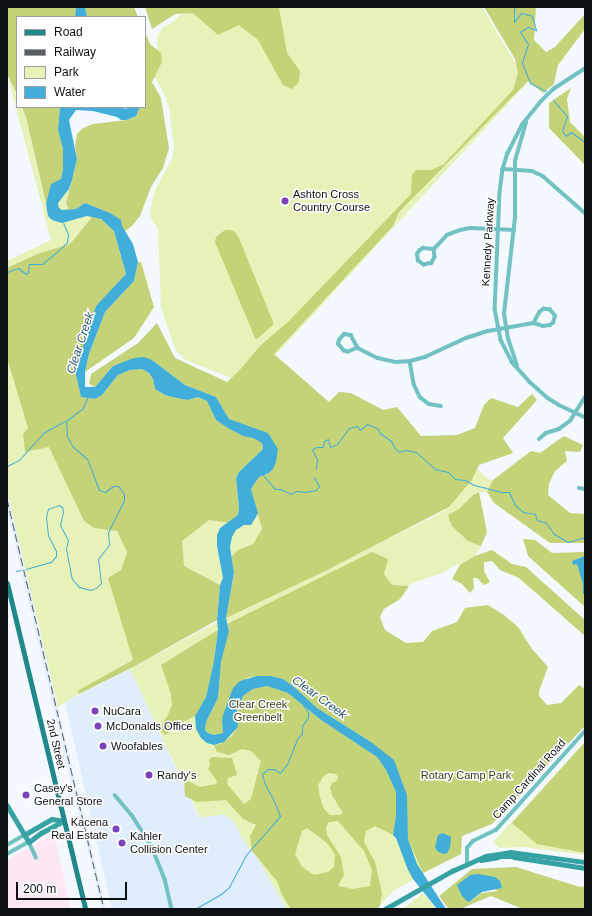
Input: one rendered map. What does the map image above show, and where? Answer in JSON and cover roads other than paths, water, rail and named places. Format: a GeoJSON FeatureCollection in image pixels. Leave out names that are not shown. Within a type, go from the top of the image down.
{"type":"FeatureCollection","features":[{"type":"Feature","properties":{"kind":"main road","name":"2nd Street"},"geometry":{"type":"LineString","coordinates":[[7,583],[85,909]]}},
{"type":"Feature","properties":{"kind":"street","name":"Kennedy Parkway"},"geometry":{"type":"LineString","coordinates":[[585,69],[547,95],[528,117],[512,144],[503,169],[498,229],[495,309],[498,329],[506,353],[518,369],[548,398],[559,405],[576,411],[585,417]]}},
{"type":"Feature","properties":{"kind":"street","name":"Kennedy Parkway"},"geometry":{"type":"LineString","coordinates":[[518,369],[505,328],[504,304],[511,265],[514,230],[514,170],[517,148],[528,117]]}},
{"type":"Feature","properties":{"kind":"street"},"geometry":{"type":"LineString","coordinates":[[503,169],[532,171],[543,176],[585,213]]}},
{"type":"Feature","properties":{"kind":"street"},"geometry":{"type":"LineString","coordinates":[[434,249],[447,235],[460,230],[470,228],[514,230]]}},
{"type":"Feature","properties":{"kind":"street"},"geometry":{"type":"LineString","coordinates":[[423,248],[434,249],[435,257],[432,263],[424,265],[418,261],[417,254],[419,251],[423,248]]}},
{"type":"Feature","properties":{"kind":"street"},"geometry":{"type":"LineString","coordinates":[[358,348],[348,352],[344,351],[340,348],[339,340],[344,334],[351,335],[358,348],[384,360],[410,361],[425,357],[466,338],[498,329],[534,323],[543,326],[550,325],[553,323],[555,316],[550,310],[544,309],[540,312],[534,323]]}},
{"type":"Feature","properties":{"kind":"street"},"geometry":{"type":"LineString","coordinates":[[410,361],[414,384],[420,397],[429,404],[441,406]]}},
{"type":"Feature","properties":{"kind":"street"},"geometry":{"type":"LineString","coordinates":[[539,439],[546,433],[559,429],[567,424],[585,397]]}},
{"type":"Feature","properties":{"kind":"street"},"geometry":{"type":"LineString","coordinates":[[580,488],[585,489]]}},
{"type":"Feature","properties":{"kind":"street","name":"Camp Cardinal Road"},"geometry":{"type":"LineString","coordinates":[[467,863],[467,848],[473,841],[496,830],[585,731]]}},
{"type":"Feature","properties":{"kind":"street"},"geometry":{"type":"LineString","coordinates":[[115,795],[132,815],[152,847],[163,873],[172,909]]}},
{"type":"Feature","properties":{"kind":"street"},"geometry":{"type":"LineString","coordinates":[[7,805],[36,857]]}},
{"type":"Feature","properties":{"kind":"street"},"geometry":{"type":"LineString","coordinates":[[7,845],[52,819],[64,821]]}},
{"type":"Feature","properties":{"kind":"street"},"geometry":{"type":"LineString","coordinates":[[7,854],[64,821]]}},
{"type":"Feature","properties":{"kind":"street"},"geometry":{"type":"LineString","coordinates":[[385,909],[467,863],[486,856],[510,852],[585,862]]}},
{"type":"Feature","properties":{"kind":"street"},"geometry":{"type":"LineString","coordinates":[[467,863],[498,857],[514,857],[585,868]]}},
{"type":"Feature","properties":{"kind":"water"},"geometry":{"type":"Polygon","coordinates":[[[76,7],[85,7],[87,16],[75,16],[76,7]]]}},
{"type":"Feature","properties":{"kind":"water"},"geometry":{"type":"Polygon","coordinates":[[[60,108],[140,108],[136,116],[127,120],[121,120],[117,117],[93,111],[76,110],[69,120],[77,159],[69,189],[58,203],[59,208],[62,210],[76,209],[85,203],[110,213],[121,220],[122,226],[133,244],[138,262],[134,281],[105,312],[89,354],[85,372],[85,387],[95,387],[113,366],[134,358],[144,357],[152,360],[185,385],[216,397],[229,419],[268,433],[278,449],[276,462],[273,469],[269,473],[259,477],[251,489],[258,513],[256,517],[251,525],[244,525],[236,530],[232,537],[230,547],[234,573],[226,618],[229,631],[221,662],[218,698],[206,722],[205,730],[214,735],[223,733],[223,715],[233,688],[240,681],[257,676],[271,676],[283,679],[317,708],[371,742],[394,760],[407,795],[408,839],[417,864],[446,909],[437,909],[413,879],[408,870],[396,838],[393,835],[396,816],[396,792],[386,770],[377,757],[321,720],[288,693],[267,686],[253,689],[243,696],[237,712],[238,727],[224,742],[214,745],[207,743],[201,738],[196,729],[195,716],[206,697],[214,661],[218,630],[217,620],[220,585],[223,578],[217,546],[217,535],[220,528],[238,515],[239,508],[236,478],[239,472],[263,449],[262,443],[253,438],[243,436],[216,420],[207,401],[198,397],[188,400],[177,398],[165,395],[155,389],[153,379],[149,373],[142,369],[130,370],[118,375],[102,395],[95,399],[81,397],[75,371],[96,306],[126,274],[114,231],[101,219],[87,216],[62,223],[52,220],[48,216],[46,204],[51,184],[61,179],[63,169],[63,149],[58,130],[60,108]]]}},
{"type":"Feature","properties":{"kind":"water"},"geometry":{"type":"Polygon","coordinates":[[[585,556],[585,594],[583,594],[583,584],[577,564],[573,565],[572,561],[585,556]]]}},
{"type":"Feature","properties":{"kind":"water"},"geometry":{"type":"Polygon","coordinates":[[[443,833],[451,837],[450,848],[447,853],[444,854],[438,852],[435,847],[438,835],[443,833]]]}},
{"type":"Feature","properties":{"kind":"water"},"geometry":{"type":"Polygon","coordinates":[[[478,874],[495,877],[500,881],[502,888],[482,892],[469,902],[462,896],[457,885],[470,875],[478,874]]]}},
{"type":"Feature","properties":{"kind":"waterway"},"geometry":{"type":"LineString","coordinates":[[514,7],[514,22],[521,13],[532,16],[536,30],[528,27],[520,32],[528,44],[522,63],[530,83],[546,91]]}},
{"type":"Feature","properties":{"kind":"waterway"},"geometry":{"type":"LineString","coordinates":[[553,100],[567,116],[562,131],[566,136],[571,132],[585,142]]}},
{"type":"Feature","properties":{"kind":"waterway"},"geometry":{"type":"LineString","coordinates":[[7,272],[18,268],[26,274],[28,272],[29,264],[42,264],[58,251],[67,242],[68,234],[63,223]]}},
{"type":"Feature","properties":{"kind":"waterway"},"geometry":{"type":"LineString","coordinates":[[26,569],[51,562],[56,556],[56,551],[48,535],[46,517],[48,509],[59,505],[62,507],[63,512],[60,525],[68,540],[66,549],[72,579],[79,587],[90,590],[96,588],[101,583],[98,559],[109,545],[108,532],[124,501],[124,494],[118,486],[113,486],[105,492],[99,490],[87,459],[73,447],[67,436],[66,421],[83,408],[87,398]]}},
{"type":"Feature","properties":{"kind":"waterway"},"geometry":{"type":"LineString","coordinates":[[7,466],[19,460],[43,433],[65,421]]}},
{"type":"Feature","properties":{"kind":"waterway"},"geometry":{"type":"LineString","coordinates":[[316,469],[317,459],[312,450],[316,447],[323,447],[324,441],[328,439],[330,447],[337,444],[349,428],[357,426],[360,430],[367,424],[377,428],[380,433],[391,441],[399,452],[405,450],[416,452],[435,469],[448,472],[455,479],[465,480],[474,485],[503,492],[509,492],[515,505],[523,512],[535,514],[537,520],[546,523],[554,534],[568,542],[585,537]]}},
{"type":"Feature","properties":{"kind":"waterway"},"geometry":{"type":"LineString","coordinates":[[262,474],[275,489],[280,489],[291,494],[296,491],[306,492],[316,490],[319,486],[314,477]]}},
{"type":"Feature","properties":{"kind":"waterway"},"geometry":{"type":"LineString","coordinates":[[16,571],[21,570]]}},
{"type":"Feature","properties":{"kind":"waterway"},"geometry":{"type":"LineString","coordinates":[[195,909],[221,894],[229,887],[246,855],[280,816],[262,774],[268,769],[274,769],[280,773],[287,764],[297,739],[302,733],[302,726],[308,717],[308,712],[303,705]]}},
{"type":"Feature","properties":{"kind":"railway"},"geometry":{"type":"LineString","coordinates":[[7,499],[104,909]]}},
{"type":"Feature","properties":{"kind":"place","name":"Ashton Cross Country Course"},"geometry":{"type":"Point","coordinates":[285,201]}},
{"type":"Feature","properties":{"kind":"place","name":"NuCara"},"geometry":{"type":"Point","coordinates":[95,711]}},
{"type":"Feature","properties":{"kind":"place","name":"McDonalds Office"},"geometry":{"type":"Point","coordinates":[98,726]}},
{"type":"Feature","properties":{"kind":"place","name":"Woofables"},"geometry":{"type":"Point","coordinates":[103,746]}},
{"type":"Feature","properties":{"kind":"place","name":"Randy's"},"geometry":{"type":"Point","coordinates":[149,775]}},
{"type":"Feature","properties":{"kind":"place","name":"Casey's General Store"},"geometry":{"type":"Point","coordinates":[26,795]}},
{"type":"Feature","properties":{"kind":"place","name":"Kacena Real Estate"},"geometry":{"type":"Point","coordinates":[116,829]}},
{"type":"Feature","properties":{"kind":"place","name":"Kahler Collision Center"},"geometry":{"type":"Point","coordinates":[122,843]}},
{"type":"Feature","properties":{"kind":"water label","name":"Clear Creek"},"geometry":{"type":"Point","coordinates":[81,343]}},
{"type":"Feature","properties":{"kind":"water label","name":"Clear Creek"},"geometry":{"type":"Point","coordinates":[319,698]}},
{"type":"Feature","properties":{"kind":"park label","name":"Clear Creek Greenbelt"},"geometry":{"type":"Point","coordinates":[258,711]}},
{"type":"Feature","properties":{"kind":"park label","name":"Rotary Camp Park"},"geometry":{"type":"Point","coordinates":[466,775]}}]}
